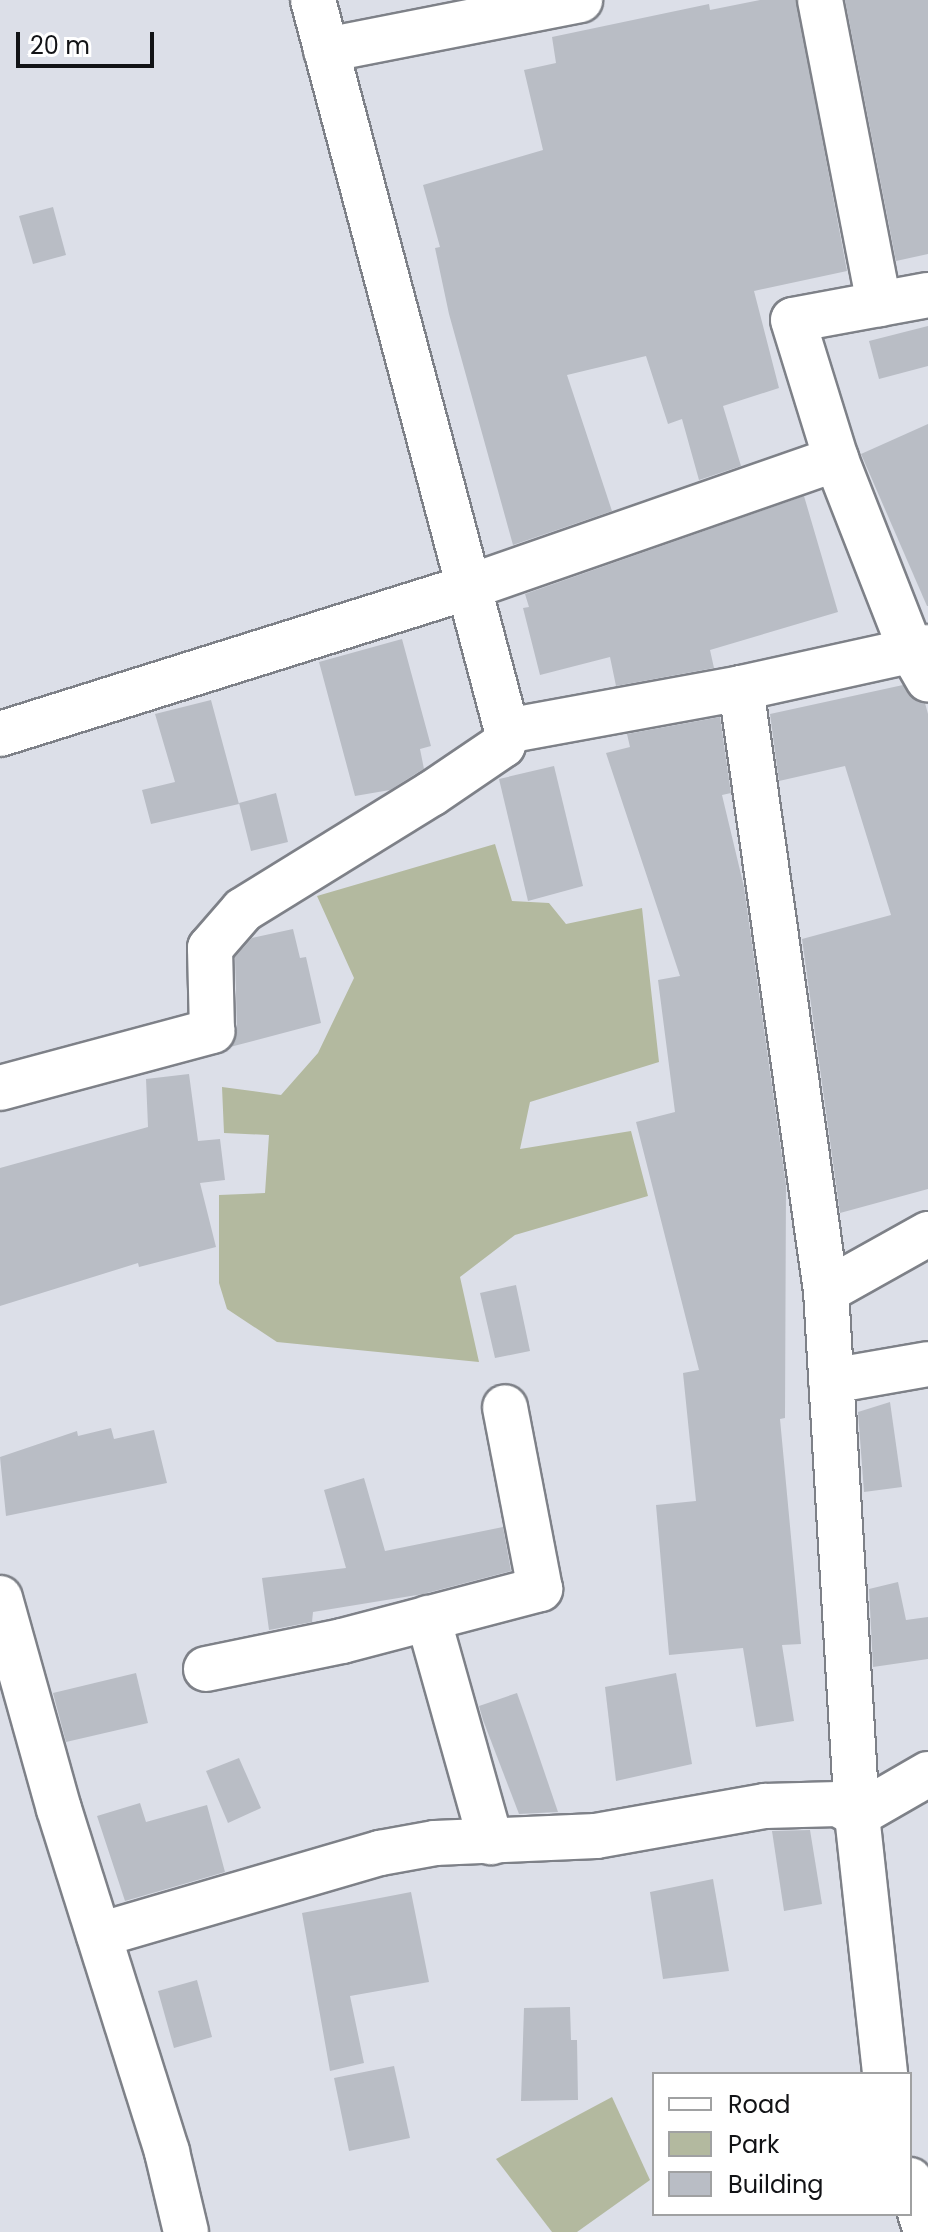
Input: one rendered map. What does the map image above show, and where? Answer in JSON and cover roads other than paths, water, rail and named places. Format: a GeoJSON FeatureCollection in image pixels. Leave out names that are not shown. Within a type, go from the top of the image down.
{"type":"FeatureCollection","features":[{"type":"Feature","properties":{"kind":"street"},"geometry":{"type":"LineString","coordinates":[[0,1088],[212,1031],[210,948],[243,910],[431,794],[503,745],[507,731],[313,0]]}},
{"type":"Feature","properties":{"kind":"street"},"geometry":{"type":"LineString","coordinates":[[326,50],[580,0]]}},
{"type":"Feature","properties":{"kind":"street"},"geometry":{"type":"LineString","coordinates":[[820,0],[879,304]]}},
{"type":"Feature","properties":{"kind":"street"},"geometry":{"type":"LineString","coordinates":[[507,731],[922,659],[836,459],[793,320],[928,295]]}},
{"type":"Feature","properties":{"kind":"street"},"geometry":{"type":"LineString","coordinates":[[0,734],[469,587],[836,459]]}},
{"type":"Feature","properties":{"kind":"street"},"geometry":{"type":"LineString","coordinates":[[741,688],[826,1291],[857,1815],[885,2072]]}},
{"type":"Feature","properties":{"kind":"street"},"geometry":{"type":"LineString","coordinates":[[826,1291],[928,1234]]}},
{"type":"Feature","properties":{"kind":"street"},"geometry":{"type":"LineString","coordinates":[[831,1381],[928,1364]]}},
{"type":"Feature","properties":{"kind":"street"},"geometry":{"type":"LineString","coordinates":[[206,1669],[540,1589],[505,1407]]}},
{"type":"Feature","properties":{"kind":"street"},"geometry":{"type":"LineString","coordinates":[[0,1598],[99,1935],[167,2152],[186,2232]]}},
{"type":"Feature","properties":{"kind":"street"},"geometry":{"type":"LineString","coordinates":[[428,1618],[491,1842]]}},
{"type":"Feature","properties":{"kind":"street"},"geometry":{"type":"LineString","coordinates":[[857,1815],[928,1774]]}},
{"type":"Feature","properties":{"kind":"street"},"geometry":{"type":"LineString","coordinates":[[99,1935],[380,1853],[435,1843],[596,1836],[765,1806],[838,1804],[857,1815]]}},
{"type":"Feature","properties":{"kind":"street"},"geometry":{"type":"LineString","coordinates":[[912,2186],[926,2232]]}}]}
